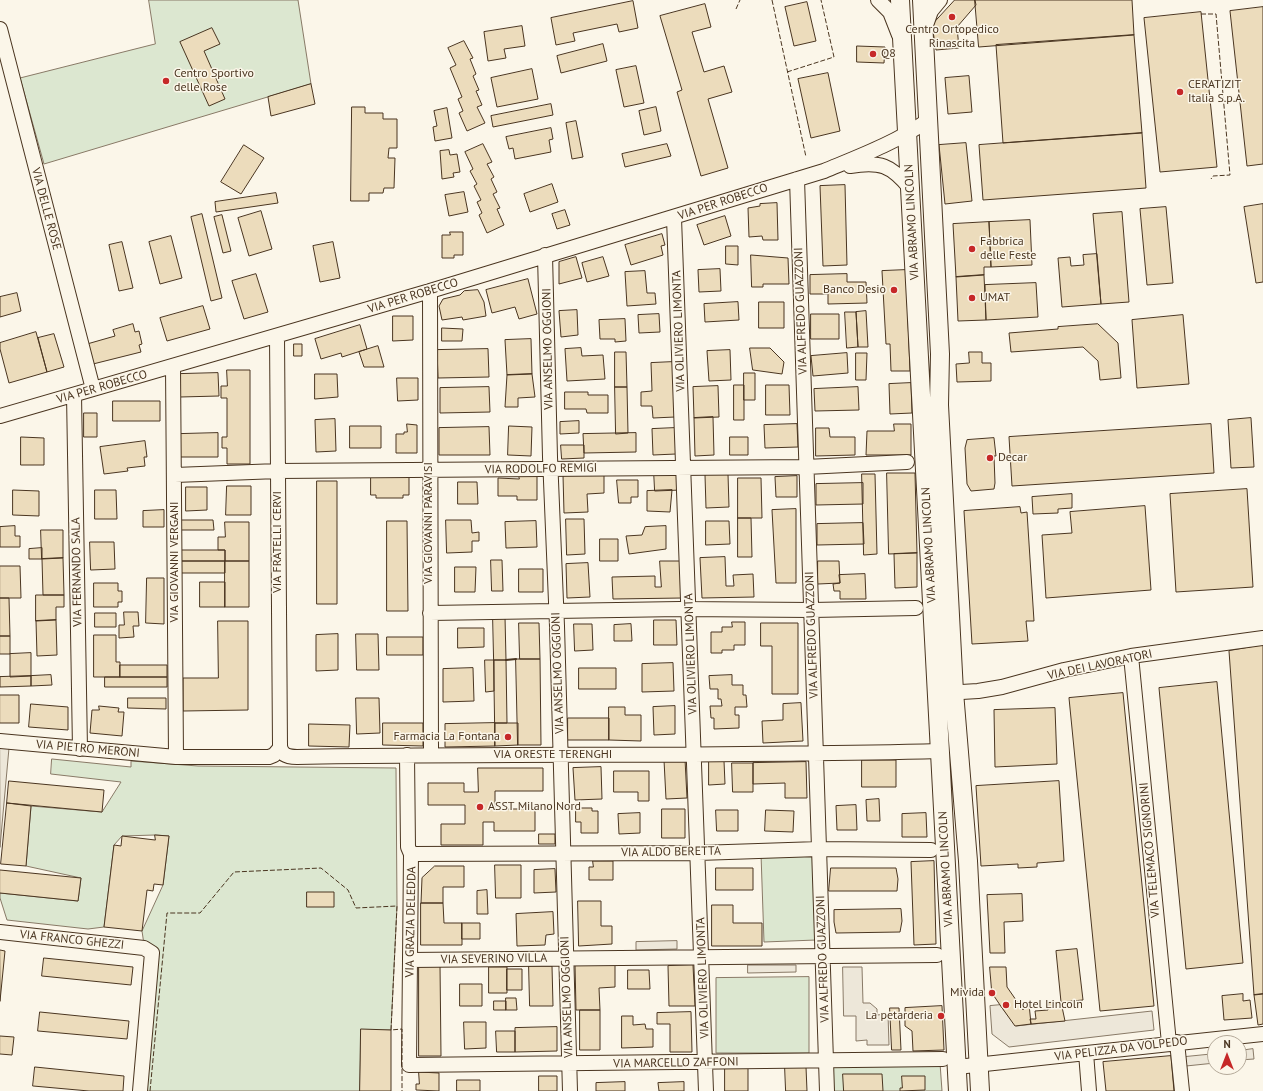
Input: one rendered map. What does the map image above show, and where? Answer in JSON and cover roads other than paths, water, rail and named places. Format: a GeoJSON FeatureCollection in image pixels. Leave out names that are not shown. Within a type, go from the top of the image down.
{"type":"FeatureCollection","features":[{"type":"Feature","properties":{"kind":"main road","name":"VIA ABRAMO LINCOLN"},"geometry":{"type":"LineString","coordinates":[[900,0],[910,188],[946,693],[965,825],[980,1091]]}},
{"type":"Feature","properties":{"kind":"main road","name":"VIA ABRAMO LINCOLN"},"geometry":{"type":"LineString","coordinates":[[922,1],[940,354],[939,405],[946,693],[939,751],[950,1063],[958,1091]]}},
{"type":"Feature","properties":{"kind":"main road"},"geometry":{"type":"LineString","coordinates":[[939,751],[952,768],[957,812],[965,825]]}},
{"type":"Feature","properties":{"kind":"street"},"geometry":{"type":"LineString","coordinates":[[878,0],[890,12],[902,41]]}},
{"type":"Feature","properties":{"kind":"street"},"geometry":{"type":"LineString","coordinates":[[923,34],[931,11],[940,0]]}},
{"type":"Feature","properties":{"kind":"street","name":"VIA DELLE ROSE"},"geometry":{"type":"LineString","coordinates":[[0,29],[93,389]]}},
{"type":"Feature","properties":{"kind":"street","name":"VIA PER ROBECCO"},"geometry":{"type":"LineString","coordinates":[[0,416],[430,291],[545,255],[674,218],[824,171],[907,135],[927,121]]}},
{"type":"Feature","properties":{"kind":"street","name":"VIA PER ROBECCO"},"geometry":{"type":"LineString","coordinates":[[824,171],[865,164],[875,164],[888,167],[900,176],[910,188]]}},
{"type":"Feature","properties":{"kind":"street","name":"VIA ALFREDO GUAZZONI"},"geometry":{"type":"LineString","coordinates":[[797,179],[827,1091]]}},
{"type":"Feature","properties":{"kind":"street","name":"VIA OLIVIERO LIMONTA"},"geometry":{"type":"LineString","coordinates":[[674,218],[690,609],[706,1091]]}},
{"type":"Feature","properties":{"kind":"street","name":"VIA ANSELMO OGGIONI"},"geometry":{"type":"LineString","coordinates":[[545,255],[550,468],[564,853],[570,1091]]}},
{"type":"Feature","properties":{"kind":"street","name":"VIA GIOVANNI PARAVISI"},"geometry":{"type":"LineString","coordinates":[[430,291],[429,471],[431,755]]}},
{"type":"Feature","properties":{"kind":"street","name":"VIA FRATELLI CERVI"},"geometry":{"type":"LineString","coordinates":[[277,336],[280,748]]}},
{"type":"Feature","properties":{"kind":"street","name":"VIA GIOVANNI VERGANI"},"geometry":{"type":"LineString","coordinates":[[173,366],[176,757]]}},
{"type":"Feature","properties":{"kind":"street","name":"VIA FERNANDO SALA"},"geometry":{"type":"LineString","coordinates":[[74,395],[80,749]]}},
{"type":"Feature","properties":{"kind":"street","name":"VIA RODOLFO REMIGI"},"geometry":{"type":"LineString","coordinates":[[175,476],[278,471],[429,471],[684,466],[806,466],[907,462]]}},
{"type":"Feature","properties":{"kind":"street"},"geometry":{"type":"LineString","coordinates":[[430,612],[916,608]]}},
{"type":"Feature","properties":{"kind":"street","name":"VIA DEI LAVORATORI"},"geometry":{"type":"LineString","coordinates":[[946,693],[1002,687],[1064,670],[1132,656],[1263,638]]}},
{"type":"Feature","properties":{"kind":"street","name":"VIA TELEMACO SIGNORINI"},"geometry":{"type":"LineString","coordinates":[[1132,656],[1173,1043],[1182,1091]]}},
{"type":"Feature","properties":{"kind":"street","name":"VIA PIETRO MERONI"},"geometry":{"type":"LineString","coordinates":[[0,741],[176,757]]}},
{"type":"Feature","properties":{"kind":"street"},"geometry":{"type":"LineString","coordinates":[[176,757],[269,757],[274,755],[280,748]]}},
{"type":"Feature","properties":{"kind":"street","name":"VIA ORESTE TERENGHI"},"geometry":{"type":"LineString","coordinates":[[280,748],[285,755],[297,757],[407,755],[816,754],[939,751]]}},
{"type":"Feature","properties":{"kind":"street","name":"VIA GRAZIA DELEDDA"},"geometry":{"type":"LineString","coordinates":[[407,755],[408,847],[411,854],[409,1065]]}},
{"type":"Feature","properties":{"kind":"street","name":"VIA ALDO BERETTA"},"geometry":{"type":"LineString","coordinates":[[411,854],[698,852],[819,849],[931,850]]}},
{"type":"Feature","properties":{"kind":"street","name":"VIA FRANCO GHEZZI"},"geometry":{"type":"LineString","coordinates":[[0,932],[144,948],[152,953],[140,1091]]}},
{"type":"Feature","properties":{"kind":"street","name":"VIA SEVERINO VILLA"},"geometry":{"type":"LineString","coordinates":[[410,960],[937,955]]}},
{"type":"Feature","properties":{"kind":"street","name":"VIA PELIZZA DA VOLPEDO"},"geometry":{"type":"LineString","coordinates":[[950,1063],[979,1066],[1263,1034]]}},
{"type":"Feature","properties":{"kind":"street"},"geometry":{"type":"LineString","coordinates":[[1086,1053],[1089,1091]]}},
{"type":"Feature","properties":{"kind":"street","name":"VIA MARCELLO ZAFFONI"},"geometry":{"type":"LineString","coordinates":[[409,1065],[705,1063],[826,1060],[950,1063]]}},
{"type":"Feature","properties":{"kind":"place","name":"Centro Ortopedico Rinascita"},"geometry":{"type":"Point","coordinates":[952,17]}},
{"type":"Feature","properties":{"kind":"place","name":"Q8"},"geometry":{"type":"Point","coordinates":[873,54]}},
{"type":"Feature","properties":{"kind":"place","name":"Centro Sportivo delle Rose"},"geometry":{"type":"Point","coordinates":[166,81]}},
{"type":"Feature","properties":{"kind":"place","name":"CERATIZIT Italia S.p.A."},"geometry":{"type":"Point","coordinates":[1180,92]}},
{"type":"Feature","properties":{"kind":"place","name":"Fabbrica delle Feste"},"geometry":{"type":"Point","coordinates":[972,249]}},
{"type":"Feature","properties":{"kind":"place","name":"Banco Desio"},"geometry":{"type":"Point","coordinates":[894,290]}},
{"type":"Feature","properties":{"kind":"place","name":"UMAT"},"geometry":{"type":"Point","coordinates":[972,298]}},
{"type":"Feature","properties":{"kind":"place","name":"Decar"},"geometry":{"type":"Point","coordinates":[990,458]}},
{"type":"Feature","properties":{"kind":"place","name":"Farmacia La Fontana"},"geometry":{"type":"Point","coordinates":[508,737]}},
{"type":"Feature","properties":{"kind":"place","name":"ASST Milano Nord"},"geometry":{"type":"Point","coordinates":[480,807]}},
{"type":"Feature","properties":{"kind":"place","name":"Mivida"},"geometry":{"type":"Point","coordinates":[992,993]}},
{"type":"Feature","properties":{"kind":"place","name":"Hotel Lincoln"},"geometry":{"type":"Point","coordinates":[1006,1005]}},
{"type":"Feature","properties":{"kind":"place","name":"La petarderia"},"geometry":{"type":"Point","coordinates":[941,1016]}}]}
